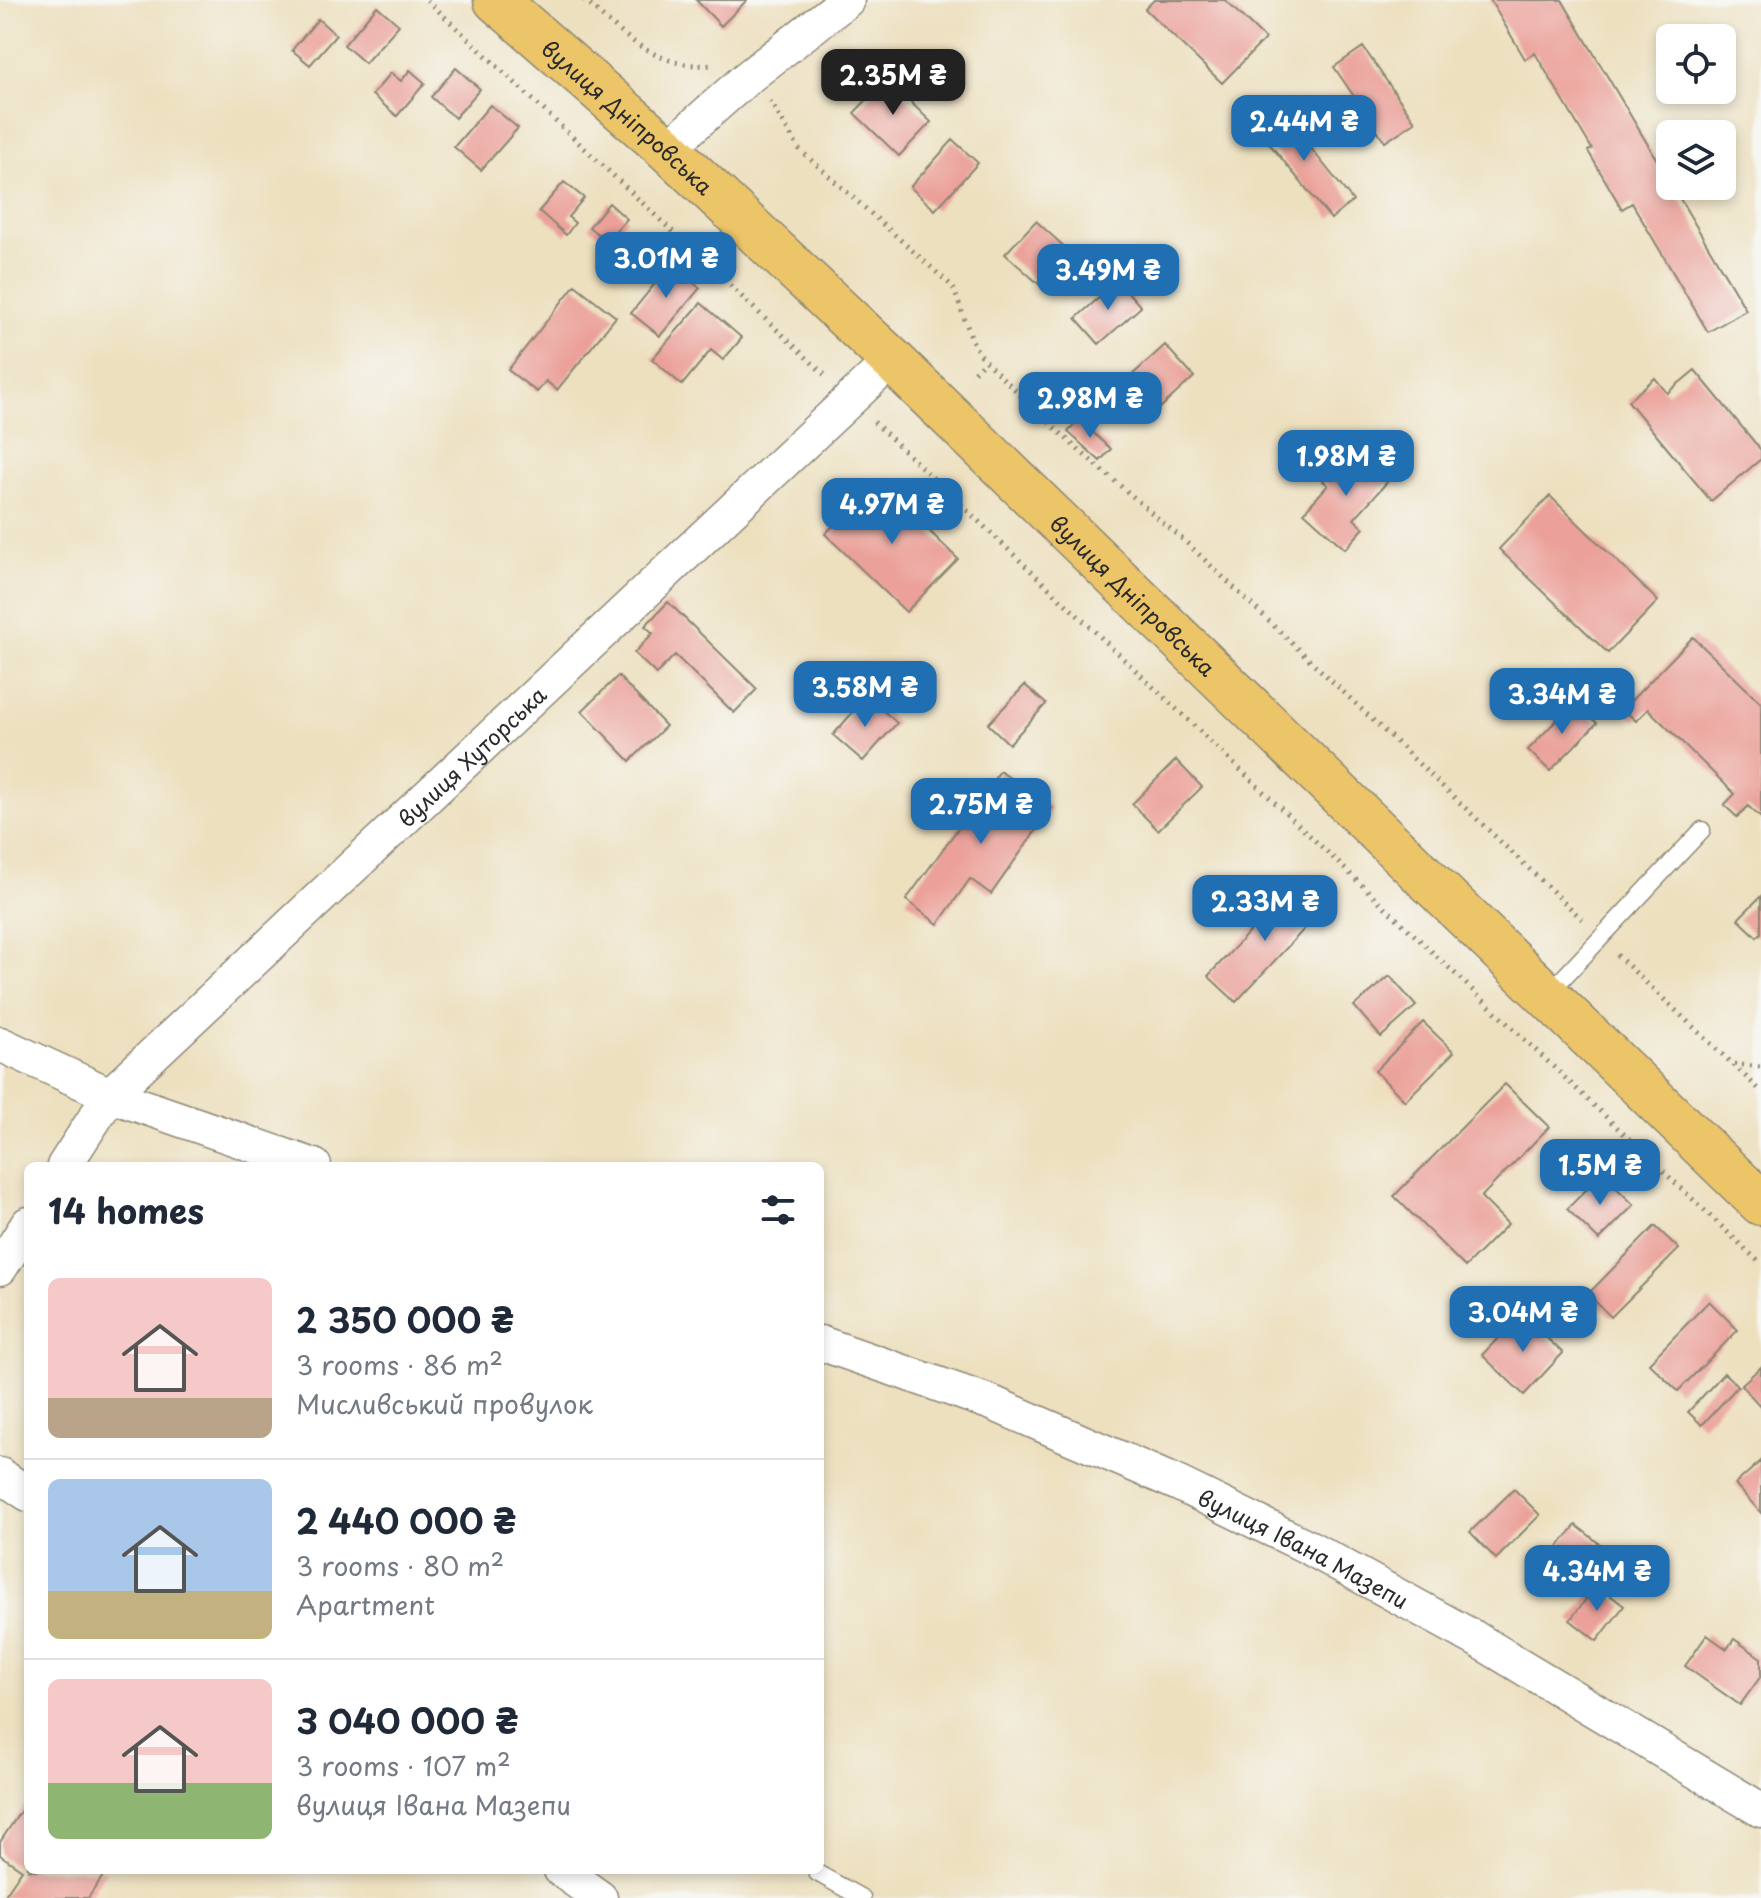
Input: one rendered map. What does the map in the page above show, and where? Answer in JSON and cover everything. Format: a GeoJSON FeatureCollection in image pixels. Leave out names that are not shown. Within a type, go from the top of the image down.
{"type":"FeatureCollection","features":[{"type":"Feature","properties":{"kind":"highway","name":"вулиця Дніпровська"},"geometry":{"type":"LineString","coordinates":[[496,0],[667,149],[892,360],[1761,1203]]}},
{"type":"Feature","properties":{"kind":"street"},"geometry":{"type":"LineString","coordinates":[[667,149],[747,78],[847,0]]}},
{"type":"Feature","properties":{"kind":"street","name":"вулиця Хуторська"},"geometry":{"type":"LineString","coordinates":[[67,1162],[110,1095],[892,360]]}},
{"type":"Feature","properties":{"kind":"street"},"geometry":{"type":"LineString","coordinates":[[0,1044],[110,1095],[303,1162]]}},
{"type":"Feature","properties":{"kind":"street"},"geometry":{"type":"LineString","coordinates":[[0,1268],[24,1230]]}},
{"type":"Feature","properties":{"kind":"street","name":"вулиця Івана Мазепи"},"geometry":{"type":"LineString","coordinates":[[824,1344],[992,1403],[1179,1484],[1310,1548],[1476,1639],[1761,1810]]}},
{"type":"Feature","properties":{"kind":"street"},"geometry":{"type":"LineString","coordinates":[[0,1475],[24,1491]]}},
{"type":"Feature","properties":{"kind":"street"},"geometry":{"type":"LineString","coordinates":[[567,1874],[600,1898]]}},
{"type":"Feature","properties":{"kind":"lane"},"geometry":{"type":"LineString","coordinates":[[1547,994],[1702,830]]}},
{"type":"Feature","properties":{"kind":"lane"},"geometry":{"type":"LineString","coordinates":[[819,1874],[862,1898]]}},
{"type":"Feature","properties":{"kind":"path"},"geometry":{"type":"LineString","coordinates":[[427,0],[1761,1264]]}},
{"type":"Feature","properties":{"kind":"path"},"geometry":{"type":"LineString","coordinates":[[584,0],[645,50],[664,60],[705,65],[734,62],[747,78],[766,93],[799,149],[953,287],[974,345],[985,361],[1074,446],[1188,544],[1267,618],[1761,1091]]}},
{"type":"Feature","properties":{"kind":"path"},"geometry":{"type":"LineString","coordinates":[[974,372],[985,361]]}},
{"type":"Feature","properties":{"kind":"path"},"geometry":{"type":"LineString","coordinates":[[1733,1064],[1761,1067]]}},
{"type":"Feature","properties":{"kind":"building"},"geometry":{"type":"Polygon","coordinates":[[[696,0],[747,0],[721,26],[696,0]]]}},
{"type":"Feature","properties":{"kind":"building"},"geometry":{"type":"Polygon","coordinates":[[[1154,0],[1225,0],[1265,39],[1222,83],[1145,9],[1154,0]]]}},
{"type":"Feature","properties":{"kind":"building"},"geometry":{"type":"Polygon","coordinates":[[[1490,0],[1562,0],[1656,158],[1656,200],[1681,200],[1746,310],[1708,332],[1632,203],[1622,209],[1588,151],[1592,149],[1535,53],[1525,59],[1490,0]]]}},
{"type":"Feature","properties":{"kind":"building"},"geometry":{"type":"Polygon","coordinates":[[[377,6],[399,25],[365,63],[344,45],[377,6]]]}},
{"type":"Feature","properties":{"kind":"building"},"geometry":{"type":"Polygon","coordinates":[[[318,19],[336,35],[310,65],[292,50],[318,19]]]}},
{"type":"Feature","properties":{"kind":"building"},"geometry":{"type":"Polygon","coordinates":[[[1363,47],[1415,122],[1385,142],[1334,67],[1363,47]]]}},
{"type":"Feature","properties":{"kind":"building"},"geometry":{"type":"Polygon","coordinates":[[[456,68],[480,89],[455,118],[431,97],[456,68]]]}},
{"type":"Feature","properties":{"kind":"building"},"geometry":{"type":"Polygon","coordinates":[[[410,70],[425,83],[397,116],[372,95],[391,73],[401,81],[410,70]]]}},
{"type":"Feature","properties":{"kind":"building"},"geometry":{"type":"Polygon","coordinates":[[[887,79],[931,122],[899,156],[854,113],[887,79]]]}},
{"type":"Feature","properties":{"kind":"building"},"geometry":{"type":"Polygon","coordinates":[[[490,105],[518,128],[481,170],[454,147],[490,105]]]}},
{"type":"Feature","properties":{"kind":"building"},"geometry":{"type":"Polygon","coordinates":[[[1278,107],[1353,201],[1331,219],[1255,126],[1278,107]]]}},
{"type":"Feature","properties":{"kind":"building"},"geometry":{"type":"Polygon","coordinates":[[[953,140],[978,163],[935,210],[910,187],[953,140]]]}},
{"type":"Feature","properties":{"kind":"building"},"geometry":{"type":"Polygon","coordinates":[[[564,182],[584,198],[568,217],[575,223],[566,235],[539,211],[564,182]]]}},
{"type":"Feature","properties":{"kind":"building"},"geometry":{"type":"Polygon","coordinates":[[[609,203],[627,219],[607,241],[589,227],[609,203]]]}},
{"type":"Feature","properties":{"kind":"building"},"geometry":{"type":"Polygon","coordinates":[[[1036,221],[1080,261],[1050,294],[1005,254],[1036,221]]]}},
{"type":"Feature","properties":{"kind":"building"},"geometry":{"type":"Polygon","coordinates":[[[671,264],[700,288],[660,336],[631,313],[671,264]]]}},
{"type":"Feature","properties":{"kind":"building"},"geometry":{"type":"Polygon","coordinates":[[[1118,281],[1141,307],[1099,344],[1076,318],[1118,281]]]}},
{"type":"Feature","properties":{"kind":"building"},"geometry":{"type":"Polygon","coordinates":[[[575,285],[616,317],[557,390],[546,381],[537,392],[508,370],[575,285]]]}},
{"type":"Feature","properties":{"kind":"building"},"geometry":{"type":"Polygon","coordinates":[[[701,303],[742,338],[723,360],[711,350],[682,385],[652,359],[701,303]]]}},
{"type":"Feature","properties":{"kind":"building"},"geometry":{"type":"Polygon","coordinates":[[[1165,345],[1194,377],[1160,408],[1131,376],[1165,345]]]}},
{"type":"Feature","properties":{"kind":"building"},"geometry":{"type":"Polygon","coordinates":[[[1695,370],[1761,450],[1761,459],[1711,501],[1628,401],[1655,378],[1667,393],[1695,370]]]}},
{"type":"Feature","properties":{"kind":"building"},"geometry":{"type":"Polygon","coordinates":[[[1079,420],[1111,449],[1100,461],[1068,432],[1079,420]]]}},
{"type":"Feature","properties":{"kind":"building"},"geometry":{"type":"Polygon","coordinates":[[[1352,449],[1388,481],[1354,519],[1364,528],[1345,549],[1304,512],[1328,485],[1323,481],[1352,449]]]}},
{"type":"Feature","properties":{"kind":"building"},"geometry":{"type":"Polygon","coordinates":[[[878,481],[958,559],[906,612],[825,534],[878,481]]]}},
{"type":"Feature","properties":{"kind":"building"},"geometry":{"type":"Polygon","coordinates":[[[1550,496],[1658,601],[1608,653],[1499,549],[1550,496]]]}},
{"type":"Feature","properties":{"kind":"building"},"geometry":{"type":"Polygon","coordinates":[[[668,602],[757,689],[734,713],[675,655],[656,674],[634,653],[653,633],[645,626],[668,602]]]}},
{"type":"Feature","properties":{"kind":"building"},"geometry":{"type":"Polygon","coordinates":[[[1693,637],[1761,703],[1761,818],[1748,806],[1737,817],[1724,805],[1735,794],[1648,709],[1636,721],[1623,709],[1693,637]]]}},
{"type":"Feature","properties":{"kind":"building"},"geometry":{"type":"Polygon","coordinates":[[[618,676],[666,726],[630,761],[582,711],[618,676]]]}},
{"type":"Feature","properties":{"kind":"building"},"geometry":{"type":"Polygon","coordinates":[[[1025,685],[1046,704],[1009,744],[988,724],[1025,685]]]}},
{"type":"Feature","properties":{"kind":"building"},"geometry":{"type":"Polygon","coordinates":[[[867,696],[897,723],[863,761],[833,735],[867,696]]]}},
{"type":"Feature","properties":{"kind":"building"},"geometry":{"type":"Polygon","coordinates":[[[1574,702],[1597,723],[1550,771],[1528,750],[1574,702]]]}},
{"type":"Feature","properties":{"kind":"building"},"geometry":{"type":"Polygon","coordinates":[[[1176,760],[1202,787],[1158,830],[1132,804],[1176,760]]]}},
{"type":"Feature","properties":{"kind":"building"},"geometry":{"type":"Polygon","coordinates":[[[1000,771],[1052,808],[991,894],[970,879],[938,924],[906,900],[1000,771]]]}},
{"type":"Feature","properties":{"kind":"building"},"geometry":{"type":"Polygon","coordinates":[[[1294,884],[1322,910],[1236,1002],[1208,976],[1294,884]]]}},
{"type":"Feature","properties":{"kind":"building"},"geometry":{"type":"Polygon","coordinates":[[[1761,896],[1761,933],[1757,937],[1738,919],[1761,896]]]}},
{"type":"Feature","properties":{"kind":"building"},"geometry":{"type":"Polygon","coordinates":[[[1390,976],[1416,1006],[1381,1037],[1354,1006],[1390,976]]]}},
{"type":"Feature","properties":{"kind":"building"},"geometry":{"type":"Polygon","coordinates":[[[1423,1022],[1454,1052],[1405,1101],[1375,1071],[1423,1022]]]}},
{"type":"Feature","properties":{"kind":"building"},"geometry":{"type":"Polygon","coordinates":[[[1505,1084],[1549,1127],[1481,1197],[1508,1224],[1465,1267],[1394,1196],[1505,1084]]]}},
{"type":"Feature","properties":{"kind":"building"},"geometry":{"type":"Polygon","coordinates":[[[1602,1174],[1634,1205],[1599,1240],[1567,1209],[1602,1174]]]}},
{"type":"Feature","properties":{"kind":"building"},"geometry":{"type":"Polygon","coordinates":[[[1655,1226],[1679,1249],[1611,1317],[1588,1294],[1655,1226]]]}},
{"type":"Feature","properties":{"kind":"building"},"geometry":{"type":"Polygon","coordinates":[[[1709,1301],[1738,1330],[1678,1391],[1649,1363],[1709,1301]]]}},
{"type":"Feature","properties":{"kind":"building"},"geometry":{"type":"Polygon","coordinates":[[[1521,1314],[1563,1353],[1524,1395],[1482,1355],[1521,1314]]]}},
{"type":"Feature","properties":{"kind":"building"},"geometry":{"type":"Polygon","coordinates":[[[1761,1367],[1761,1407],[1741,1385],[1761,1367]]]}},
{"type":"Feature","properties":{"kind":"building"},"geometry":{"type":"Polygon","coordinates":[[[1724,1373],[1738,1386],[1702,1425],[1688,1412],[1724,1373]]]}},
{"type":"Feature","properties":{"kind":"building"},"geometry":{"type":"Polygon","coordinates":[[[1761,1461],[1761,1513],[1735,1484],[1761,1461]]]}},
{"type":"Feature","properties":{"kind":"building"},"geometry":{"type":"Polygon","coordinates":[[[1514,1489],[1540,1515],[1496,1559],[1470,1532],[1514,1489]]]}},
{"type":"Feature","properties":{"kind":"building"},"geometry":{"type":"Polygon","coordinates":[[[1576,1525],[1601,1545],[1563,1594],[1537,1574],[1576,1525]]]}},
{"type":"Feature","properties":{"kind":"building"},"geometry":{"type":"Polygon","coordinates":[[[1597,1585],[1624,1606],[1597,1641],[1570,1620],[1597,1585]]]}},
{"type":"Feature","properties":{"kind":"building"},"geometry":{"type":"Polygon","coordinates":[[[1707,1635],[1727,1649],[1734,1639],[1761,1658],[1761,1676],[1740,1705],[1685,1666],[1707,1635]]]}},
{"type":"Feature","properties":{"kind":"building"},"geometry":{"type":"Polygon","coordinates":[[[24,1806],[24,1874],[104,1874],[88,1898],[3,1898],[22,1870],[0,1855],[0,1842],[24,1806]]]}}]}
